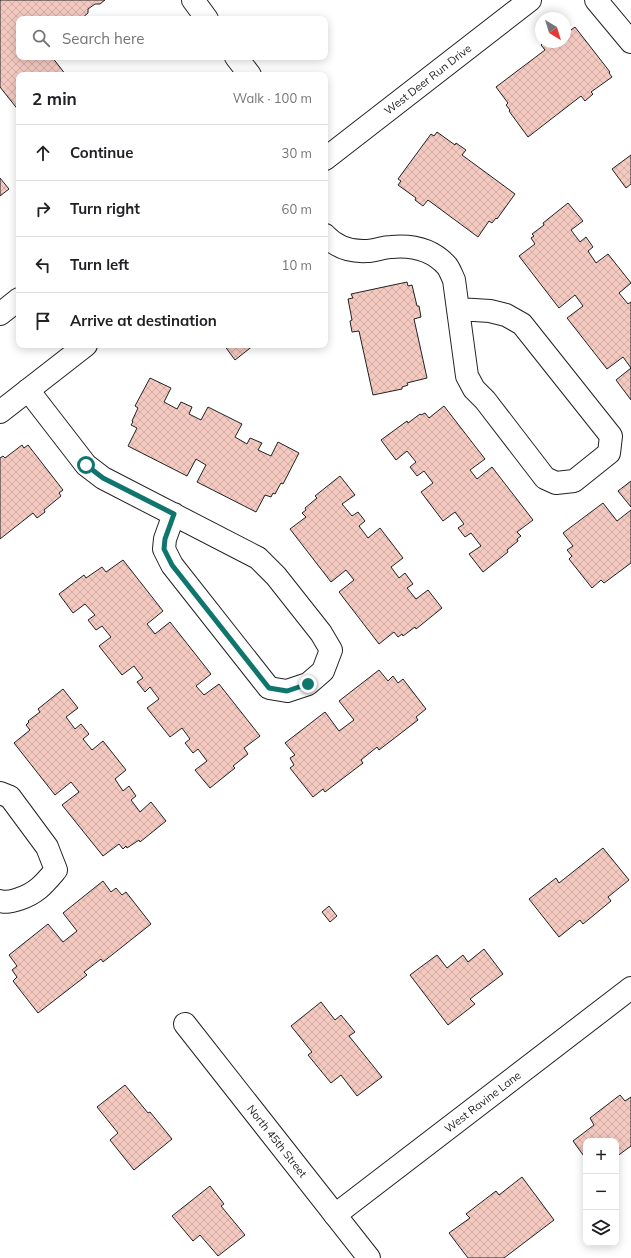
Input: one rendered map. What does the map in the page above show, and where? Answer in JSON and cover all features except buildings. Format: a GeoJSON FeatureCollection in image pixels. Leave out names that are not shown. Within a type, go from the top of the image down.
{"type":"FeatureCollection","features":[{"type":"Feature","properties":{"kind":"street"},"geometry":{"type":"LineString","coordinates":[[193,0],[205,16]]}},
{"type":"Feature","properties":{"kind":"street","name":"West Deer Run Drive"},"geometry":{"type":"LineString","coordinates":[[328,157],[530,0]]}},
{"type":"Feature","properties":{"kind":"street"},"geometry":{"type":"LineString","coordinates":[[596,0],[631,42]]}},
{"type":"Feature","properties":{"kind":"street"},"geometry":{"type":"LineString","coordinates":[[238,60],[248,72]]}},
{"type":"Feature","properties":{"kind":"street"},"geometry":{"type":"LineString","coordinates":[[328,238],[332,243],[347,250],[366,251],[391,247],[414,247],[430,251],[447,266],[454,280],[467,376],[474,390],[485,400],[546,478],[556,483],[574,481],[609,453],[611,436],[522,324],[506,315],[490,311],[458,309]]}},
{"type":"Feature","properties":{"kind":"street"},"geometry":{"type":"LineString","coordinates":[[0,314],[16,301]]}},
{"type":"Feature","properties":{"kind":"street"},"geometry":{"type":"LineString","coordinates":[[0,412],[82,348]]}},
{"type":"Feature","properties":{"kind":"street"},"geometry":{"type":"LineString","coordinates":[[28,390],[86,465],[103,478],[174,514],[242,551],[258,558],[276,576],[321,633],[331,650],[323,671],[308,684],[287,691],[269,688],[172,565],[164,549],[165,539],[174,514]]}},
{"type":"Feature","properties":{"kind":"street"},"geometry":{"type":"LineString","coordinates":[[0,793],[10,797],[47,847],[56,870],[42,886],[30,895],[7,903],[0,901]]}},
{"type":"Feature","properties":{"kind":"street","name":"West Ravine Lane"},"geometry":{"type":"LineString","coordinates":[[335,1215],[631,988]]}},
{"type":"Feature","properties":{"kind":"street","name":"North 45th Street"},"geometry":{"type":"LineString","coordinates":[[185,1024],[369,1258]]}},
{"type":"Feature","properties":{"kind":"route"},"geometry":{"type":"LineString","coordinates":[[86,465],[103,478],[174,514],[165,539],[164,549],[172,565],[269,688],[287,691],[308,684]]}}]}
